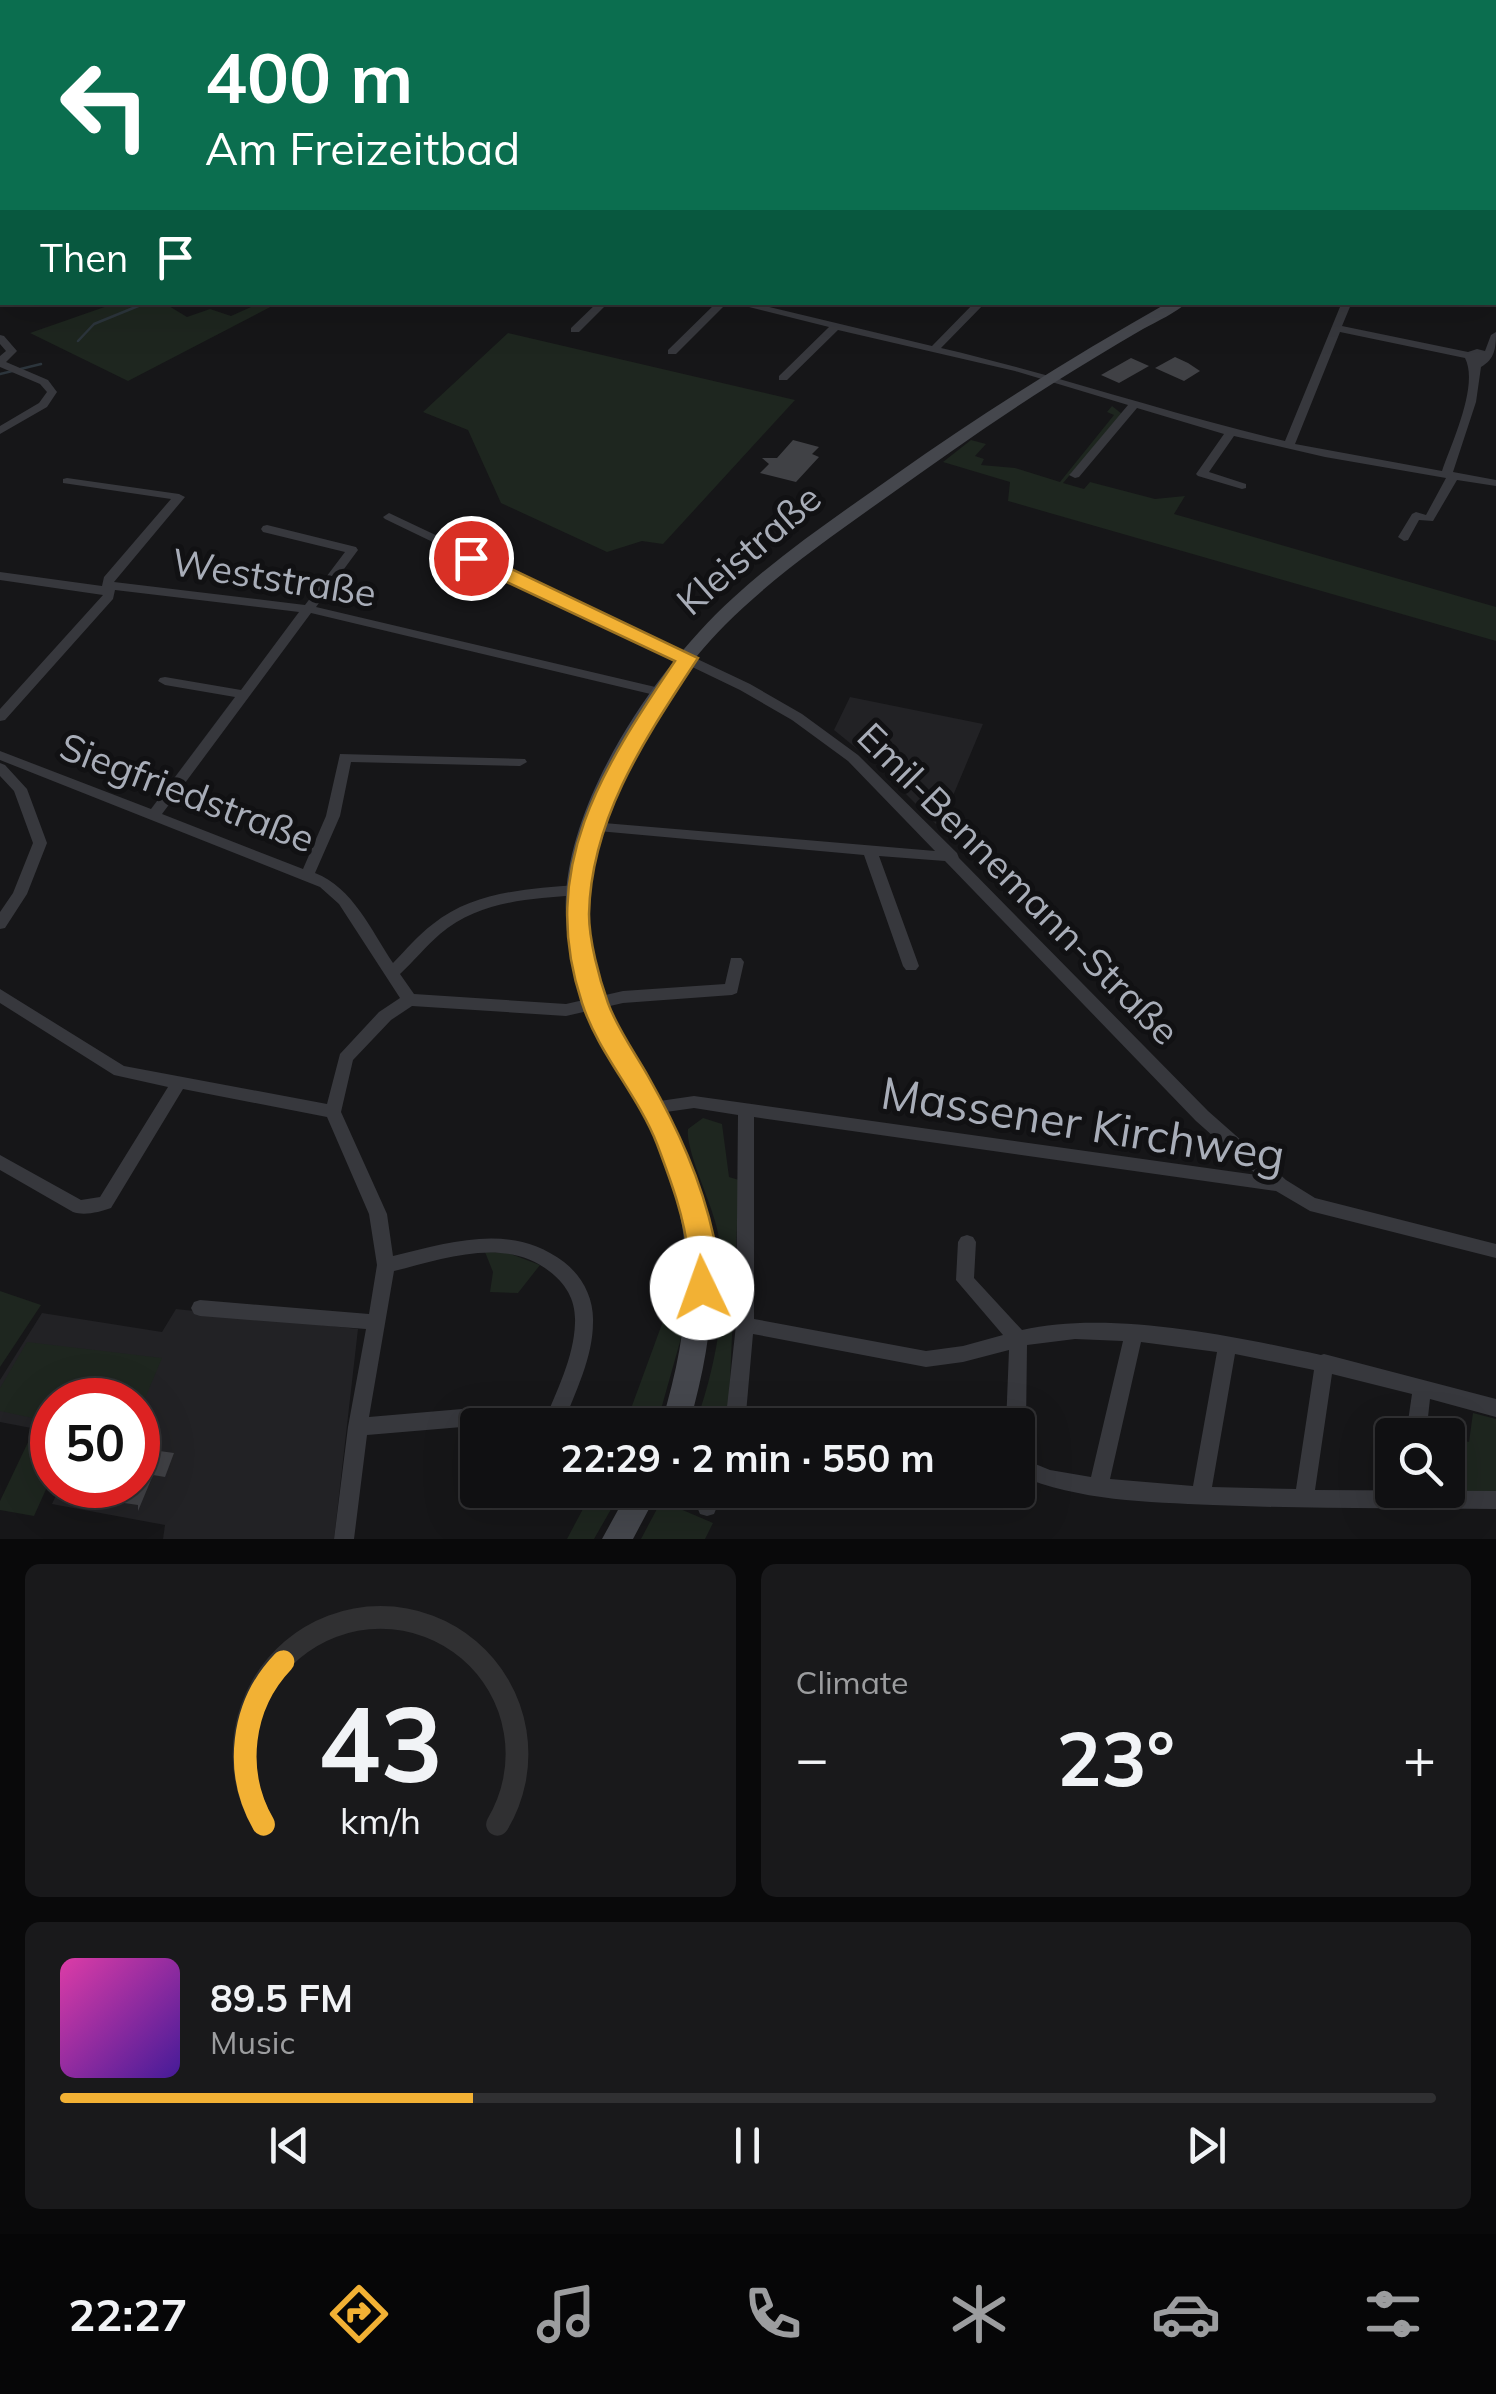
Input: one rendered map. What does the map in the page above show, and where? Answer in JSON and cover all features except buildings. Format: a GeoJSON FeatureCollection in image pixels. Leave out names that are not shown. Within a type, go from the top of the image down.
{"type":"FeatureCollection","features":[{"type":"Feature","properties":{"kind":"main road","name":"Kleistraße"},"geometry":{"type":"LineString","coordinates":[[680,1408],[699,1338],[702,1253],[681,1166],[595,1004],[581,952],[577,890],[592,828],[629,749],[688,658],[716,624],[801,550],[1044,380],[1176,305]]}},
{"type":"Feature","properties":{"kind":"main road"},"geometry":{"type":"LineString","coordinates":[[617,1539],[635,1508]]}},
{"type":"Feature","properties":{"kind":"street"},"geometry":{"type":"LineString","coordinates":[[576,330],[601,305]]}},
{"type":"Feature","properties":{"kind":"street"},"geometry":{"type":"LineString","coordinates":[[672,352],[720,305]]}},
{"type":"Feature","properties":{"kind":"street"},"geometry":{"type":"LineString","coordinates":[[747,305],[935,348],[1231,432],[1496,483]]}},
{"type":"Feature","properties":{"kind":"street"},"geometry":{"type":"LineString","coordinates":[[935,348],[977,305]]}},
{"type":"Feature","properties":{"kind":"street"},"geometry":{"type":"LineString","coordinates":[[1291,442],[1346,305]]}},
{"type":"Feature","properties":{"kind":"street"},"geometry":{"type":"LineString","coordinates":[[783,378],[836,326]]}},
{"type":"Feature","properties":{"kind":"street"},"geometry":{"type":"LineString","coordinates":[[1336,328],[1476,357],[1490,353],[1496,334]]}},
{"type":"Feature","properties":{"kind":"street"},"geometry":{"type":"LineString","coordinates":[[0,338],[12,349],[0,362],[48,385],[52,396],[0,430]]}},
{"type":"Feature","properties":{"kind":"street"},"geometry":{"type":"LineString","coordinates":[[1404,537],[1416,516],[1428,520],[1450,475],[1471,402],[1476,357]]}},
{"type":"Feature","properties":{"kind":"street"},"geometry":{"type":"LineString","coordinates":[[1074,475],[1133,406]]}},
{"type":"Feature","properties":{"kind":"street"},"geometry":{"type":"LineString","coordinates":[[1162,415],[1170,408],[1291,442]]}},
{"type":"Feature","properties":{"kind":"street"},"geometry":{"type":"LineString","coordinates":[[1231,432],[1202,474],[1242,486]]}},
{"type":"Feature","properties":{"kind":"street"},"geometry":{"type":"LineString","coordinates":[[0,717],[110,596],[108,588],[179,497],[67,481]]}},
{"type":"Feature","properties":{"kind":"street","name":"Emil-Bennemann-Straße"},"geometry":{"type":"LineString","coordinates":[[389,517],[688,658],[797,717],[853,758],[1202,1116],[1280,1185]]}},
{"type":"Feature","properties":{"kind":"street"},"geometry":{"type":"LineString","coordinates":[[154,815],[352,550],[268,529]]}},
{"type":"Feature","properties":{"kind":"street","name":"Weststraße"},"geometry":{"type":"LineString","coordinates":[[0,576],[308,609],[664,693]]}},
{"type":"Feature","properties":{"kind":"street"},"geometry":{"type":"LineString","coordinates":[[165,682],[242,694]]}},
{"type":"Feature","properties":{"kind":"street","name":"Siegfriedstraße"},"geometry":{"type":"LineString","coordinates":[[0,756],[308,873],[344,900],[410,1000]]}},
{"type":"Feature","properties":{"kind":"street"},"geometry":{"type":"LineString","coordinates":[[308,873],[344,783],[345,758],[520,762]]}},
{"type":"Feature","properties":{"kind":"street"},"geometry":{"type":"LineString","coordinates":[[0,768],[20,790],[40,843],[20,894],[0,924]]}},
{"type":"Feature","properties":{"kind":"street"},"geometry":{"type":"LineString","coordinates":[[592,828],[952,857]]}},
{"type":"Feature","properties":{"kind":"street"},"geometry":{"type":"LineString","coordinates":[[871,852],[911,966]]}},
{"type":"Feature","properties":{"kind":"street"},"geometry":{"type":"LineString","coordinates":[[391,974],[435,930],[468,907],[492,898],[577,890]]}},
{"type":"Feature","properties":{"kind":"street"},"geometry":{"type":"LineString","coordinates":[[344,1539],[374,1322],[386,1265],[378,1214],[333,1112],[346,1058],[385,1016],[410,1000],[566,1010],[672,991],[732,989],[736,962]]}},
{"type":"Feature","properties":{"kind":"street"},"geometry":{"type":"LineString","coordinates":[[0,995],[109,1065],[178,1084],[333,1112]]}},
{"type":"Feature","properties":{"kind":"street"},"geometry":{"type":"LineString","coordinates":[[0,1162],[79,1207],[105,1202],[178,1084]]}},
{"type":"Feature","properties":{"kind":"street","name":"Massener Kirchweg"},"geometry":{"type":"LineString","coordinates":[[652,1108],[694,1102],[1280,1185],[1310,1204],[1496,1251]]}},
{"type":"Feature","properties":{"kind":"street"},"geometry":{"type":"LineString","coordinates":[[738,1408],[745,1326],[746,1111]]}},
{"type":"Feature","properties":{"kind":"street"},"geometry":{"type":"LineString","coordinates":[[967,1242],[965,1280],[1018,1338],[1016,1408]]}},
{"type":"Feature","properties":{"kind":"street"},"geometry":{"type":"LineString","coordinates":[[386,1265],[492,1243],[526,1248],[564,1272],[581,1295],[584,1329],[559,1408]]}},
{"type":"Feature","properties":{"kind":"street"},"geometry":{"type":"LineString","coordinates":[[200,1308],[374,1322]]}},
{"type":"Feature","properties":{"kind":"street"},"geometry":{"type":"LineString","coordinates":[[745,1326],[926,1359],[949,1358],[1018,1338],[1076,1331],[1228,1344],[1324,1362],[1496,1408]]}},
{"type":"Feature","properties":{"kind":"street"},"geometry":{"type":"LineString","coordinates":[[1098,1488],[1133,1336]]}},
{"type":"Feature","properties":{"kind":"street"},"geometry":{"type":"LineString","coordinates":[[1201,1494],[1228,1344]]}},
{"type":"Feature","properties":{"kind":"street"},"geometry":{"type":"LineString","coordinates":[[1304,1498],[1324,1362]]}},
{"type":"Feature","properties":{"kind":"street"},"geometry":{"type":"LineString","coordinates":[[1418,1418],[1422,1388]]}},
{"type":"Feature","properties":{"kind":"street"},"geometry":{"type":"LineString","coordinates":[[358,1427],[460,1418]]}},
{"type":"Feature","properties":{"kind":"street"},"geometry":{"type":"LineString","coordinates":[[1035,1474],[1098,1488],[1304,1498],[1375,1495]]}},
{"type":"Feature","properties":{"kind":"street"},"geometry":{"type":"LineString","coordinates":[[1465,1498],[1496,1500]]}},
{"type":"Feature","properties":{"kind":"shaded area"},"geometry":{"type":"Polygon","coordinates":[[[110,305],[167,305],[187,317],[210,309],[231,316],[256,305],[274,305],[128,381],[30,333],[110,305]]]}},
{"type":"Feature","properties":{"kind":"shaded area"},"geometry":{"type":"Polygon","coordinates":[[[508,333],[795,400],[663,544],[642,541],[607,552],[501,503],[468,430],[423,412],[508,333]]]}},
{"type":"Feature","properties":{"kind":"shaded area"},"geometry":{"type":"Polygon","coordinates":[[[1112,406],[1122,414],[1063,483],[1084,489],[1090,482],[1155,499],[1185,496],[1174,514],[1496,607],[1496,641],[1008,501],[1010,482],[943,462],[971,440],[986,444],[975,456],[984,459],[981,465],[1015,468],[1060,482],[1114,415],[1107,412],[1112,406]]]}},
{"type":"Feature","properties":{"kind":"shaded area"},"geometry":{"type":"Polygon","coordinates":[[[850,697],[983,724],[942,822],[936,824],[877,765],[834,730],[850,697]]]}},
{"type":"Feature","properties":{"kind":"shaded area"},"geometry":{"type":"Polygon","coordinates":[[[703,1118],[722,1124],[729,1177],[739,1180],[729,1408],[700,1408],[719,1330],[721,1256],[688,1129],[703,1118]]]}},
{"type":"Feature","properties":{"kind":"shaded area"},"geometry":{"type":"Polygon","coordinates":[[[485,1252],[508,1253],[540,1265],[518,1293],[490,1292],[493,1272],[485,1252]]]}},
{"type":"Feature","properties":{"kind":"shaded area"},"geometry":{"type":"Polygon","coordinates":[[[685,1261],[683,1331],[661,1408],[631,1408],[685,1261]]]}},
{"type":"Feature","properties":{"kind":"shaded area"},"geometry":{"type":"Polygon","coordinates":[[[0,1291],[41,1305],[0,1367],[0,1291]]]}},
{"type":"Feature","properties":{"kind":"shaded area"},"geometry":{"type":"Polygon","coordinates":[[[176,1309],[358,1329],[334,1539],[163,1539],[165,1525],[74,1508],[160,1508],[160,1378],[30,1378],[30,1428],[0,1422],[0,1380],[42,1313],[162,1332],[176,1309]]]}},
{"type":"Feature","properties":{"kind":"shaded area"},"geometry":{"type":"Polygon","coordinates":[[[27,1342],[162,1358],[154,1378],[30,1378],[30,1417],[0,1411],[0,1388],[27,1342]]]}},
{"type":"Feature","properties":{"kind":"shaded area"},"geometry":{"type":"Polygon","coordinates":[[[1473,1413],[1496,1419],[1496,1494],[1465,1492],[1465,1441],[1469,1442],[1473,1413]]]}},
{"type":"Feature","properties":{"kind":"shaded area"},"geometry":{"type":"Polygon","coordinates":[[[30,1438],[30,1508],[38,1508],[34,1516],[0,1510],[0,1501],[30,1438]]]}},
{"type":"Feature","properties":{"kind":"shaded area"},"geometry":{"type":"Polygon","coordinates":[[[583,1508],[612,1508],[594,1539],[567,1539],[583,1508]]]}},
{"type":"Feature","properties":{"kind":"shaded area"},"geometry":{"type":"Polygon","coordinates":[[[657,1508],[678,1508],[713,1523],[705,1539],[641,1539],[657,1508]]]}},
{"type":"Feature","properties":{"kind":"waterway"},"geometry":{"type":"LineString","coordinates":[[78,341],[94,324],[141,305]]}},
{"type":"Feature","properties":{"kind":"waterway"},"geometry":{"type":"LineString","coordinates":[[0,374],[41,364]]}},
{"type":"Feature","properties":{"kind":"route"},"geometry":{"type":"LineString","coordinates":[[471,558],[688,658],[645,722],[604,799],[578,878],[577,917],[581,952],[595,1004],[681,1166],[698,1228],[702,1288]]}}]}
